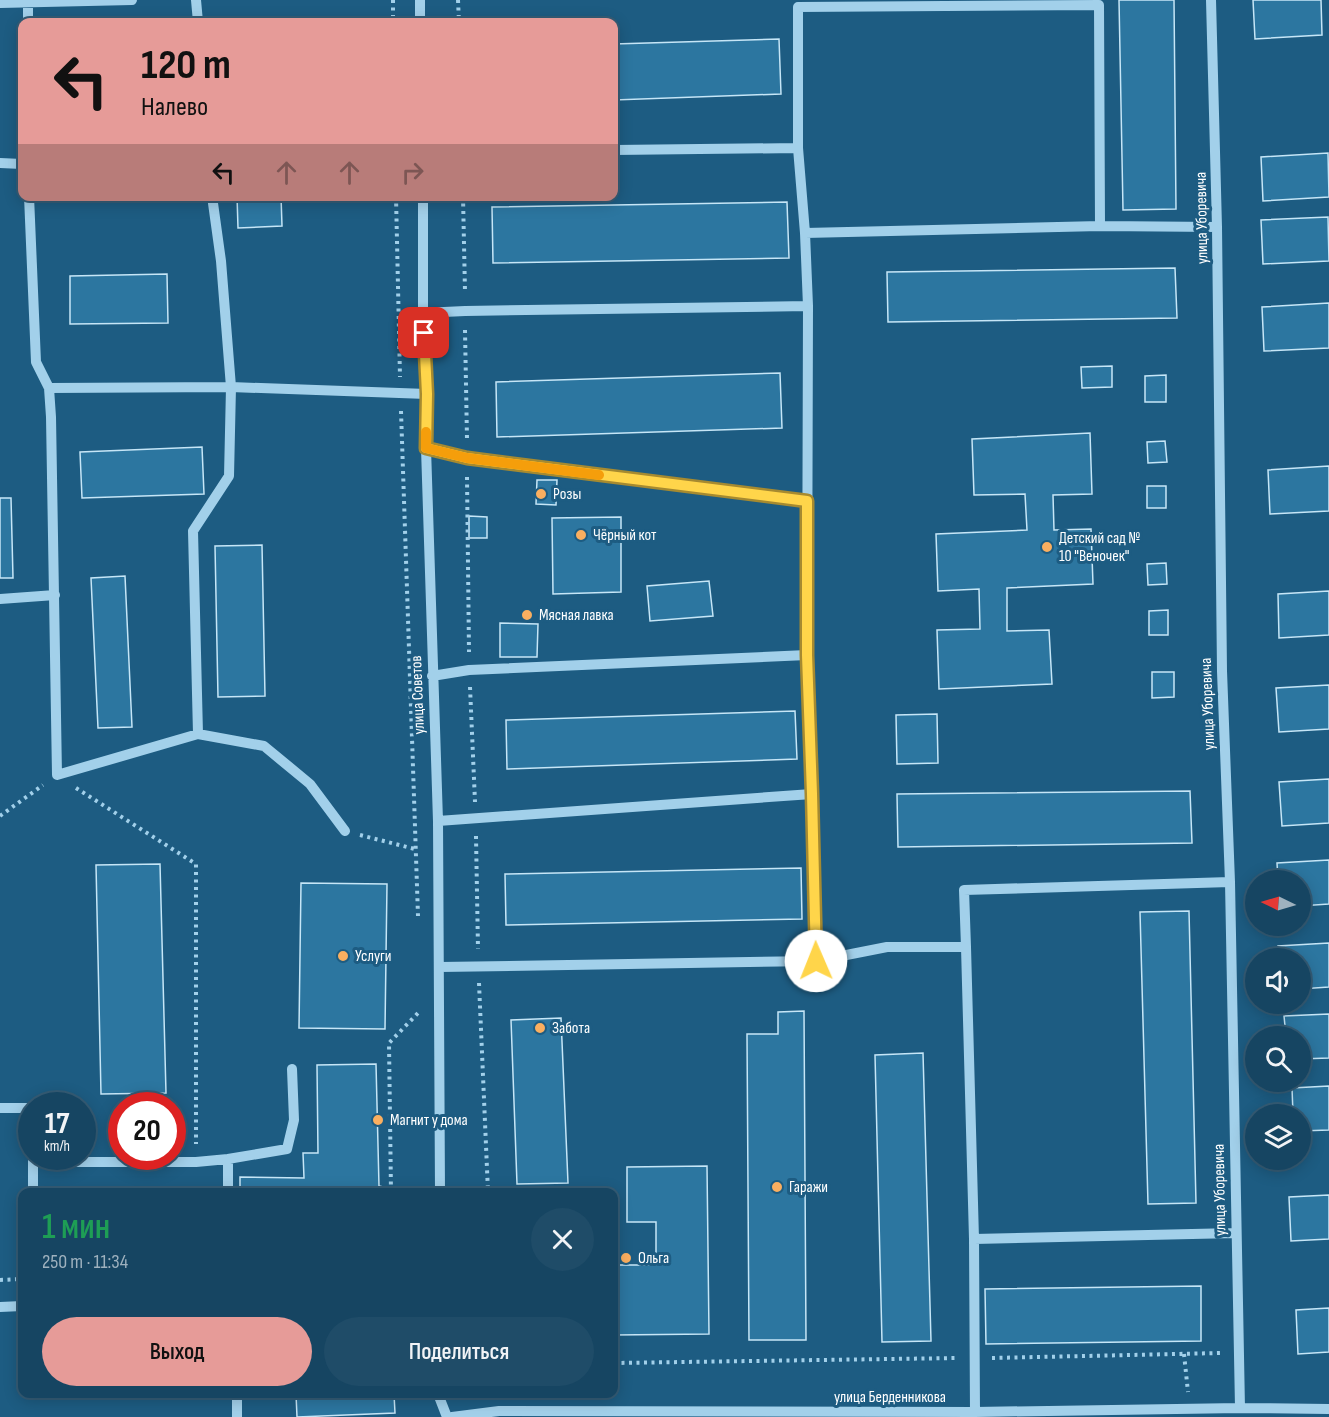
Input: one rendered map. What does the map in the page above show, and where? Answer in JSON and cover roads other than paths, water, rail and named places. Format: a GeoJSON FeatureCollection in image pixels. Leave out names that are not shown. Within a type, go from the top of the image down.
{"type":"FeatureCollection","features":[{"type":"Feature","properties":{"kind":"street"},"geometry":{"type":"LineString","coordinates":[[0,3],[132,0]]}},
{"type":"Feature","properties":{"kind":"street"},"geometry":{"type":"LineString","coordinates":[[196,0],[198,18]]}},
{"type":"Feature","properties":{"kind":"street"},"geometry":{"type":"LineString","coordinates":[[420,0],[420,18]]}},
{"type":"Feature","properties":{"kind":"street","name":"улица Уборевича"},"geometry":{"type":"LineString","coordinates":[[1211,0],[1217,227],[1222,671],[1230,882],[1240,1408]]}},
{"type":"Feature","properties":{"kind":"street"},"geometry":{"type":"LineString","coordinates":[[28,1],[28,18]]}},
{"type":"Feature","properties":{"kind":"street"},"geometry":{"type":"LineString","coordinates":[[816,961],[807,655],[807,306],[805,233],[798,148],[798,7],[1099,3],[1100,226]]}},
{"type":"Feature","properties":{"kind":"street"},"geometry":{"type":"LineString","coordinates":[[618,150],[798,148]]}},
{"type":"Feature","properties":{"kind":"street"},"geometry":{"type":"LineString","coordinates":[[0,164],[18,164]]}},
{"type":"Feature","properties":{"kind":"street"},"geometry":{"type":"LineString","coordinates":[[28,201],[36,362],[49,388],[57,775],[198,734],[264,746],[310,784],[345,831]]}},
{"type":"Feature","properties":{"kind":"street"},"geometry":{"type":"LineString","coordinates":[[198,734],[193,531],[229,476],[231,387],[221,261],[213,201]]}},
{"type":"Feature","properties":{"kind":"street","name":"улица Советов"},"geometry":{"type":"LineString","coordinates":[[423,201],[426,448],[438,821],[440,1188]]}},
{"type":"Feature","properties":{"kind":"street"},"geometry":{"type":"LineString","coordinates":[[805,233],[1100,226],[1217,227]]}},
{"type":"Feature","properties":{"kind":"street"},"geometry":{"type":"LineString","coordinates":[[423,313],[465,310],[807,306]]}},
{"type":"Feature","properties":{"kind":"street"},"geometry":{"type":"LineString","coordinates":[[49,388],[231,387],[427,394]]}},
{"type":"Feature","properties":{"kind":"street"},"geometry":{"type":"LineString","coordinates":[[426,448],[467,458],[807,501]]}},
{"type":"Feature","properties":{"kind":"street"},"geometry":{"type":"LineString","coordinates":[[0,599],[55,595]]}},
{"type":"Feature","properties":{"kind":"street"},"geometry":{"type":"LineString","coordinates":[[432,676],[469,670],[807,655]]}},
{"type":"Feature","properties":{"kind":"street"},"geometry":{"type":"LineString","coordinates":[[438,821],[812,794]]}},
{"type":"Feature","properties":{"kind":"street"},"geometry":{"type":"LineString","coordinates":[[975,1412],[974,1239],[964,890],[1230,882]]}},
{"type":"Feature","properties":{"kind":"street"},"geometry":{"type":"LineString","coordinates":[[440,967],[816,961],[887,947],[966,947]]}},
{"type":"Feature","properties":{"kind":"street"},"geometry":{"type":"LineString","coordinates":[[96,1161],[196,1162],[287,1149],[294,1120],[292,1069]]}},
{"type":"Feature","properties":{"kind":"street"},"geometry":{"type":"LineString","coordinates":[[0,1108],[18,1108]]}},
{"type":"Feature","properties":{"kind":"street"},"geometry":{"type":"LineString","coordinates":[[228,1159],[228,1188]]}},
{"type":"Feature","properties":{"kind":"street"},"geometry":{"type":"LineString","coordinates":[[33,1170],[33,1188]]}},
{"type":"Feature","properties":{"kind":"street"},"geometry":{"type":"LineString","coordinates":[[974,1239],[1236,1233]]}},
{"type":"Feature","properties":{"kind":"street"},"geometry":{"type":"LineString","coordinates":[[0,1306],[18,1306]]}},
{"type":"Feature","properties":{"kind":"street"},"geometry":{"type":"LineString","coordinates":[[237,1398],[237,1417]]}},
{"type":"Feature","properties":{"kind":"street"},"geometry":{"type":"LineString","coordinates":[[440,1398],[447,1417]]}},
{"type":"Feature","properties":{"kind":"street"},"geometry":{"type":"LineString","coordinates":[[446,1398],[447,1417]]}},
{"type":"Feature","properties":{"kind":"street","name":"улица Берденникова"},"geometry":{"type":"LineString","coordinates":[[452,1417],[499,1411],[758,1414],[1190,1410],[1215,1413],[1240,1408],[1329,1409]]}},
{"type":"Feature","properties":{"kind":"place","name":"Розы"},"geometry":{"type":"Point","coordinates":[541,494]}},
{"type":"Feature","properties":{"kind":"place","name":"Чёрный кот"},"geometry":{"type":"Point","coordinates":[581,535]}},
{"type":"Feature","properties":{"kind":"place","name":"Детский сад № 10 \"Веночек\""},"geometry":{"type":"Point","coordinates":[1047,547]}},
{"type":"Feature","properties":{"kind":"place","name":"Мясная лавка"},"geometry":{"type":"Point","coordinates":[527,615]}},
{"type":"Feature","properties":{"kind":"place","name":"Услуги"},"geometry":{"type":"Point","coordinates":[343,956]}},
{"type":"Feature","properties":{"kind":"place","name":"Забота"},"geometry":{"type":"Point","coordinates":[540,1028]}},
{"type":"Feature","properties":{"kind":"place","name":"Магнит у дома"},"geometry":{"type":"Point","coordinates":[378,1120]}},
{"type":"Feature","properties":{"kind":"place","name":"Гаражи"},"geometry":{"type":"Point","coordinates":[777,1187]}},
{"type":"Feature","properties":{"kind":"place","name":"Ольга"},"geometry":{"type":"Point","coordinates":[626,1258]}}]}
